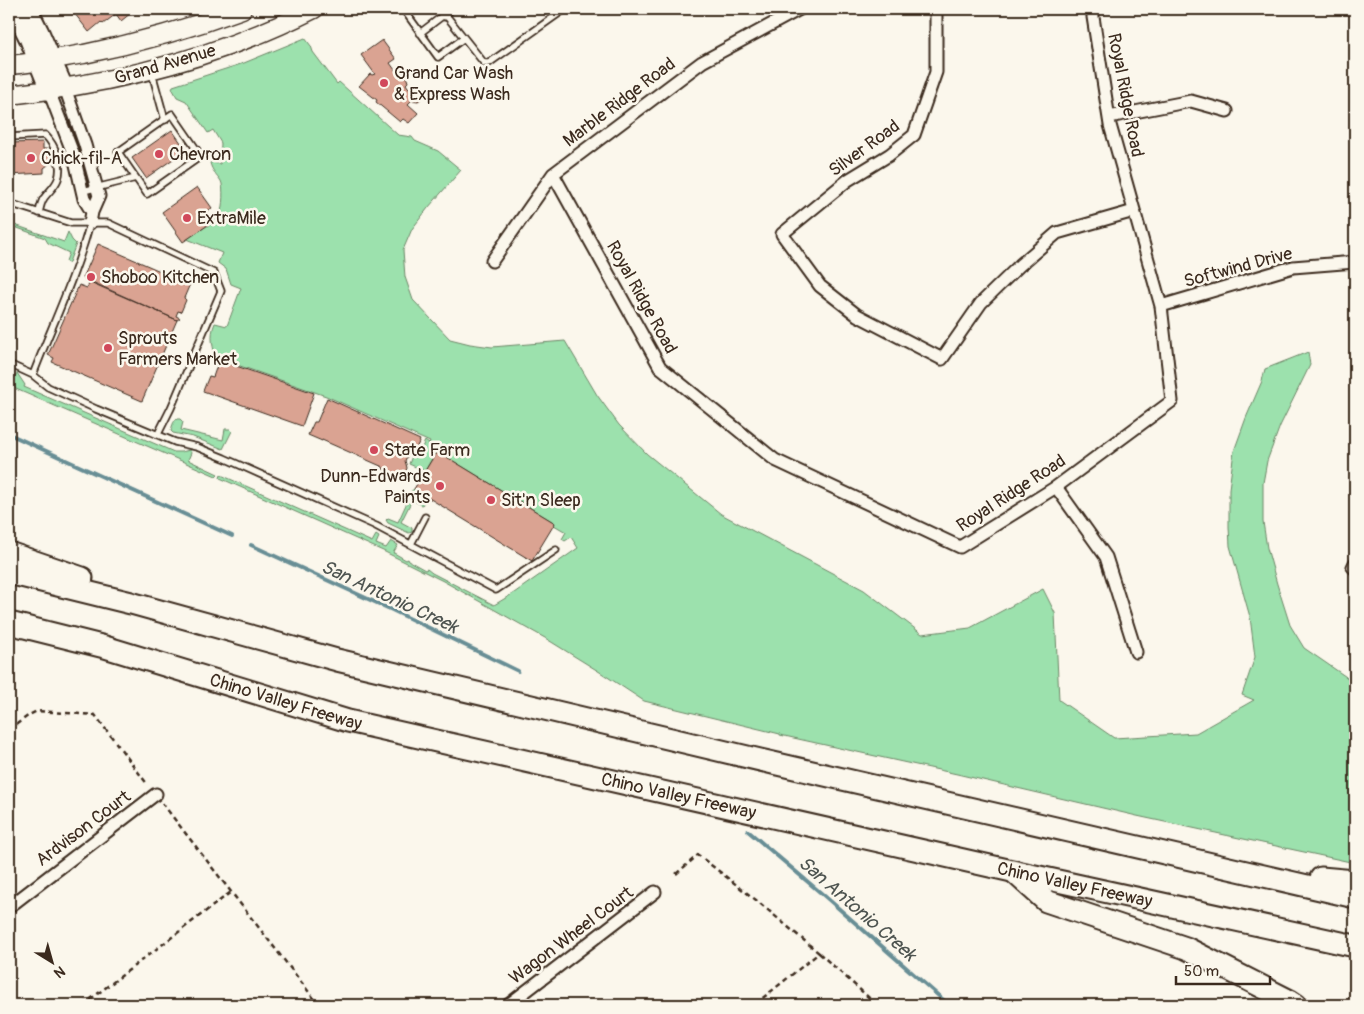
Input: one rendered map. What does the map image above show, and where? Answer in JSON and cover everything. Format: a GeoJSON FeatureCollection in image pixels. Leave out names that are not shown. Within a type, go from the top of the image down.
{"type":"FeatureCollection","features":[{"type":"Feature","properties":{"kind":"highway"},"geometry":{"type":"LineString","coordinates":[[9,553],[108,587],[131,603]]}},
{"type":"Feature","properties":{"kind":"highway"},"geometry":{"type":"LineString","coordinates":[[9,573],[131,603],[337,660],[1355,897]]}},
{"type":"Feature","properties":{"kind":"highway","name":"Chino Valley Freeway"},"geometry":{"type":"LineString","coordinates":[[9,623],[105,647],[348,721],[1012,871],[1355,946]]}},
{"type":"Feature","properties":{"kind":"highway"},"geometry":{"type":"LineString","coordinates":[[1231,869],[1355,881]]}},
{"type":"Feature","properties":{"kind":"highway"},"geometry":{"type":"LineString","coordinates":[[1012,871],[1046,901],[1186,948],[1296,1005]]}},
{"type":"Feature","properties":{"kind":"main road"},"geometry":{"type":"LineString","coordinates":[[14,9],[26,33],[45,60]]}},
{"type":"Feature","properties":{"kind":"main road"},"geometry":{"type":"LineString","coordinates":[[29,9],[45,60],[57,89]]}},
{"type":"Feature","properties":{"kind":"main road","name":"Grand Avenue"},"geometry":{"type":"LineString","coordinates":[[9,65],[102,50],[193,27],[242,9]]}},
{"type":"Feature","properties":{"kind":"main road","name":"Grand Avenue"},"geometry":{"type":"LineString","coordinates":[[9,95],[57,89],[152,70],[221,48],[268,30],[314,9]]}},
{"type":"Feature","properties":{"kind":"street","name":"Marble Ridge Road"},"geometry":{"type":"LineString","coordinates":[[492,261],[553,174],[702,62],[800,9]]}},
{"type":"Feature","properties":{"kind":"street","name":"Silver Road"},"geometry":{"type":"LineString","coordinates":[[936,9],[936,72],[914,135],[889,155],[848,180],[782,234],[820,286],[857,315],[942,359],[981,303],[1020,265],[1057,233],[1134,211]]}},
{"type":"Feature","properties":{"kind":"street","name":"Royal Ridge Road"},"geometry":{"type":"LineString","coordinates":[[553,174],[660,368],[775,460],[960,547],[1056,487],[1172,401],[1161,306],[1108,117],[1093,17],[1094,9]]}},
{"type":"Feature","properties":{"kind":"street"},"geometry":{"type":"LineString","coordinates":[[57,89],[80,129],[97,188],[99,196],[91,218]]}},
{"type":"Feature","properties":{"kind":"street"},"geometry":{"type":"LineString","coordinates":[[57,89],[84,199],[91,218]]}},
{"type":"Feature","properties":{"kind":"street"},"geometry":{"type":"LineString","coordinates":[[1108,117],[1190,101],[1227,111]]}},
{"type":"Feature","properties":{"kind":"street","name":"Softwind Drive"},"geometry":{"type":"LineString","coordinates":[[1161,306],[1293,267],[1355,262]]}},
{"type":"Feature","properties":{"kind":"street"},"geometry":{"type":"LineString","coordinates":[[1056,487],[1106,557],[1136,652]]}},
{"type":"Feature","properties":{"kind":"street","name":"Ardvison Court"},"geometry":{"type":"LineString","coordinates":[[9,907],[156,794]]}},
{"type":"Feature","properties":{"kind":"street","name":"Wagon Wheel Court"},"geometry":{"type":"LineString","coordinates":[[511,1004],[656,892]]}},
{"type":"Feature","properties":{"kind":"lane"},"geometry":{"type":"LineString","coordinates":[[420,33],[443,11],[484,63],[489,63],[565,9]]}},
{"type":"Feature","properties":{"kind":"lane"},"geometry":{"type":"LineString","coordinates":[[404,10],[438,57],[464,38]]}},
{"type":"Feature","properties":{"kind":"lane"},"geometry":{"type":"LineString","coordinates":[[152,70],[165,120]]}},
{"type":"Feature","properties":{"kind":"lane"},"geometry":{"type":"LineString","coordinates":[[172,114],[201,156],[147,194],[136,178],[118,152],[172,114]]}},
{"type":"Feature","properties":{"kind":"lane"},"geometry":{"type":"LineString","coordinates":[[9,136],[45,135],[56,152],[59,165],[58,178],[53,189],[43,198],[39,213]]}},
{"type":"Feature","properties":{"kind":"lane"},"geometry":{"type":"LineString","coordinates":[[83,191],[136,178]]}},
{"type":"Feature","properties":{"kind":"lane"},"geometry":{"type":"LineString","coordinates":[[9,203],[71,223],[91,218],[108,223],[214,273],[221,291],[158,434]]}},
{"type":"Feature","properties":{"kind":"lane"},"geometry":{"type":"LineString","coordinates":[[33,375],[74,274],[91,218]]}},
{"type":"Feature","properties":{"kind":"lane"},"geometry":{"type":"LineString","coordinates":[[9,364],[33,375],[48,387],[96,409],[175,442],[197,447],[376,526],[496,590],[556,550]]}},
{"type":"Feature","properties":{"kind":"lane"},"geometry":{"type":"LineString","coordinates":[[411,544],[425,517]]}},
{"type":"Feature","properties":{"kind":"path"},"geometry":{"type":"LineString","coordinates":[[9,730],[37,711],[95,714],[319,1005]]}},
{"type":"Feature","properties":{"kind":"path"},"geometry":{"type":"LineString","coordinates":[[676,874],[698,856],[756,900],[877,1005]]}},
{"type":"Feature","properties":{"kind":"path"},"geometry":{"type":"LineString","coordinates":[[83,1005],[231,892]]}},
{"type":"Feature","properties":{"kind":"path"},"geometry":{"type":"LineString","coordinates":[[754,1005],[819,953]]}},
{"type":"Feature","properties":{"kind":"green space"},"geometry":{"type":"Polygon","coordinates":[[[305,38],[337,84],[339,82],[398,135],[412,137],[415,141],[438,151],[461,170],[412,229],[403,250],[405,277],[413,300],[450,339],[492,347],[565,341],[597,395],[619,425],[647,454],[721,514],[864,590],[922,634],[970,628],[1043,589],[1055,613],[1059,700],[1114,738],[1196,733],[1254,700],[1242,695],[1255,657],[1250,617],[1230,546],[1229,489],[1234,451],[1265,369],[1308,352],[1310,365],[1280,426],[1267,461],[1263,483],[1263,522],[1267,548],[1290,625],[1304,648],[1355,683],[1355,863],[780,735],[644,701],[545,638],[443,581],[383,551],[220,478],[221,475],[372,542],[376,535],[379,537],[376,544],[386,548],[391,541],[398,545],[393,553],[406,560],[408,559],[425,570],[427,569],[494,605],[578,548],[571,537],[565,541],[562,539],[566,532],[554,525],[555,523],[440,453],[441,449],[437,447],[425,471],[409,464],[412,456],[418,456],[425,441],[429,444],[430,442],[326,396],[220,359],[219,362],[217,361],[212,342],[213,328],[215,323],[227,326],[241,288],[231,284],[226,269],[218,263],[222,253],[187,239],[211,223],[220,214],[223,198],[222,184],[210,163],[220,164],[221,143],[213,130],[208,133],[186,101],[177,97],[172,88],[173,86],[244,63],[305,38]]]}},
{"type":"Feature","properties":{"kind":"green space"},"geometry":{"type":"Polygon","coordinates":[[[9,223],[64,242],[68,232],[76,244],[69,262],[67,263],[66,261],[69,253],[48,243],[45,238],[9,225],[9,223]]]}},
{"type":"Feature","properties":{"kind":"green space"},"geometry":{"type":"Polygon","coordinates":[[[17,373],[25,385],[24,387],[174,452],[190,450],[191,453],[188,460],[218,474],[216,476],[9,386],[9,379],[12,380],[17,373]]]}},
{"type":"Feature","properties":{"kind":"green space"},"geometry":{"type":"Polygon","coordinates":[[[177,419],[183,422],[181,430],[223,440],[225,429],[232,431],[223,449],[193,437],[173,433],[171,431],[172,426],[177,419]]]}},
{"type":"Feature","properties":{"kind":"green space"},"geometry":{"type":"Polygon","coordinates":[[[414,489],[425,496],[424,498],[426,499],[422,505],[412,500],[401,522],[412,528],[412,532],[409,533],[388,523],[386,520],[388,518],[398,522],[409,498],[405,496],[414,489]]]}},
{"type":"Feature","properties":{"kind":"building"},"geometry":{"type":"Polygon","coordinates":[[[71,9],[136,9],[121,21],[116,14],[103,24],[101,22],[89,32],[71,9]]]}},
{"type":"Feature","properties":{"kind":"building","name":"Grand Car Wash & Express Wash"},"geometry":{"type":"Polygon","coordinates":[[[382,40],[396,59],[390,63],[395,70],[398,68],[406,76],[408,82],[406,84],[411,90],[415,89],[421,92],[421,99],[418,101],[412,100],[408,104],[418,113],[409,123],[403,119],[400,122],[359,86],[370,74],[375,74],[361,55],[382,40]]]}},
{"type":"Feature","properties":{"kind":"building","name":"Chevron"},"geometry":{"type":"Polygon","coordinates":[[[172,130],[186,150],[146,178],[132,158],[172,130]]]}},
{"type":"Feature","properties":{"kind":"building","name":"Chick-fil-A"},"geometry":{"type":"Polygon","coordinates":[[[43,142],[43,149],[47,149],[47,152],[52,152],[53,163],[48,164],[44,168],[44,173],[9,175],[9,143],[43,142]]]}},
{"type":"Feature","properties":{"kind":"building","name":"ExtraMile"},"geometry":{"type":"Polygon","coordinates":[[[197,187],[212,208],[204,213],[211,223],[183,242],[162,212],[197,187]]]}},
{"type":"Feature","properties":{"kind":"building"},"geometry":{"type":"Polygon","coordinates":[[[98,244],[190,284],[181,312],[178,311],[176,316],[180,318],[177,320],[83,278],[98,244]]]}},
{"type":"Feature","properties":{"kind":"building","name":"Sprouts Farmers Market"},"geometry":{"type":"Polygon","coordinates":[[[90,282],[177,320],[142,401],[52,362],[54,358],[48,355],[79,285],[87,288],[90,282]]]}},
{"type":"Feature","properties":{"kind":"building"},"geometry":{"type":"Polygon","coordinates":[[[219,360],[314,393],[302,426],[203,391],[209,376],[213,377],[219,360]]]}},
{"type":"Feature","properties":{"kind":"building"},"geometry":{"type":"Polygon","coordinates":[[[327,398],[420,440],[414,453],[409,451],[405,461],[407,468],[405,474],[396,478],[390,477],[386,474],[383,467],[308,435],[314,422],[317,422],[327,398]]]}},
{"type":"Feature","properties":{"kind":"building"},"geometry":{"type":"Polygon","coordinates":[[[437,451],[555,523],[532,561],[414,489],[437,451]]]}},
{"type":"Feature","properties":{"kind":"waterway","name":"San Antonio Creek"},"geometry":{"type":"LineString","coordinates":[[9,434],[232,536]]}},
{"type":"Feature","properties":{"kind":"waterway","name":"San Antonio Creek"},"geometry":{"type":"LineString","coordinates":[[251,545],[518,671]]}},
{"type":"Feature","properties":{"kind":"waterway","name":"San Antonio Creek"},"geometry":{"type":"LineString","coordinates":[[748,831],[949,1005]]}},
{"type":"Feature","properties":{"kind":"place","name":"Grand Car Wash & Express Wash"},"geometry":{"type":"Point","coordinates":[384,83]}},
{"type":"Feature","properties":{"kind":"place","name":"Chevron"},"geometry":{"type":"Point","coordinates":[159,154]}},
{"type":"Feature","properties":{"kind":"place","name":"Chick-fil-A"},"geometry":{"type":"Point","coordinates":[31,158]}},
{"type":"Feature","properties":{"kind":"place","name":"ExtraMile"},"geometry":{"type":"Point","coordinates":[187,218]}},
{"type":"Feature","properties":{"kind":"place","name":"Shoboo Kitchen"},"geometry":{"type":"Point","coordinates":[91,277]}},
{"type":"Feature","properties":{"kind":"place","name":"Sprouts Farmers Market"},"geometry":{"type":"Point","coordinates":[108,348]}},
{"type":"Feature","properties":{"kind":"place","name":"State Farm"},"geometry":{"type":"Point","coordinates":[374,450]}},
{"type":"Feature","properties":{"kind":"place","name":"Dunn-Edwards Paints"},"geometry":{"type":"Point","coordinates":[440,486]}},
{"type":"Feature","properties":{"kind":"place","name":"Sit'n Sleep"},"geometry":{"type":"Point","coordinates":[491,500]}}]}
